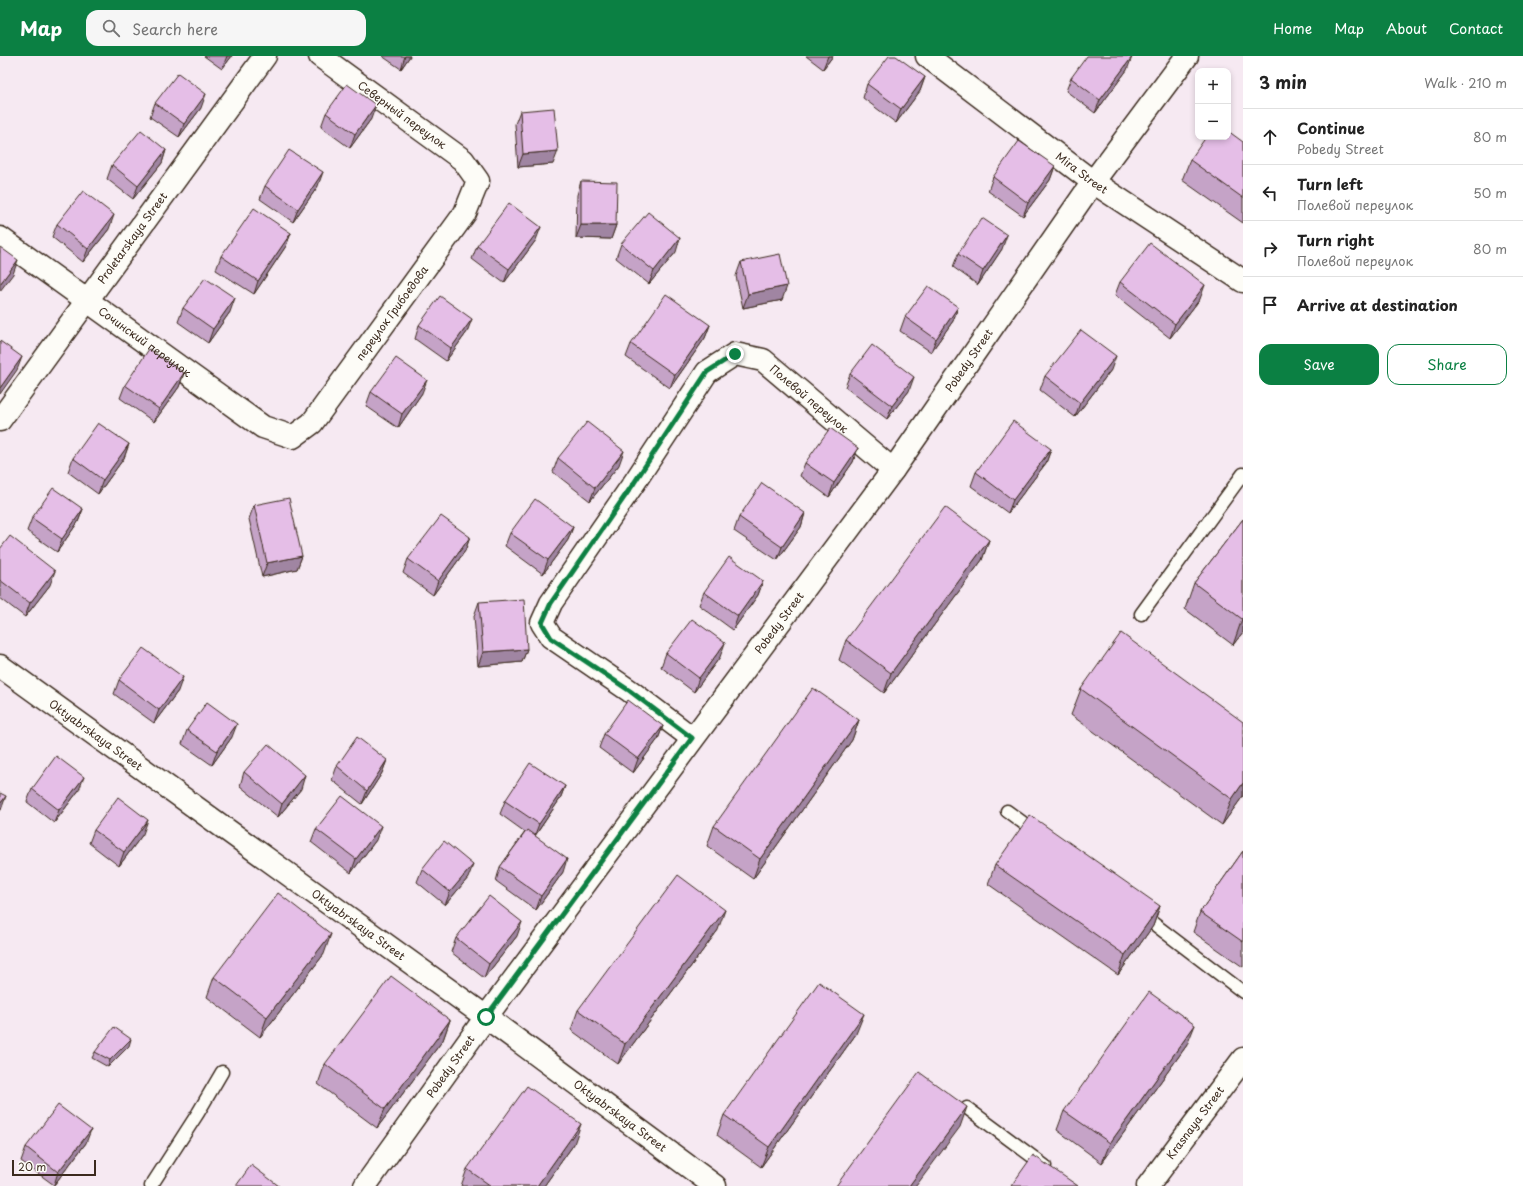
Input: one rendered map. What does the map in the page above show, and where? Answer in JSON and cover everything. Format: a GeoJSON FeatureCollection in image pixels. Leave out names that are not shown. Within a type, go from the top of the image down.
{"type":"FeatureCollection","features":[{"type":"Feature","properties":{"kind":"street","name":"Proletarskaya Street"},"geometry":{"type":"LineString","coordinates":[[0,420],[265,56]]}},
{"type":"Feature","properties":{"kind":"street","name":"Северный переулок"},"geometry":{"type":"LineString","coordinates":[[320,56],[463,160],[478,181]]}},
{"type":"Feature","properties":{"kind":"street","name":"Mira Street"},"geometry":{"type":"LineString","coordinates":[[927,56],[1093,182],[1243,282]]}},
{"type":"Feature","properties":{"kind":"street","name":"Pobedy Street"},"geometry":{"type":"LineString","coordinates":[[365,1186],[486,1017],[692,738],[893,470],[1093,182],[1187,56]]}},
{"type":"Feature","properties":{"kind":"street","name":"переулок Грибоедова"},"geometry":{"type":"LineString","coordinates":[[293,437],[312,423],[465,213],[478,181]]}},
{"type":"Feature","properties":{"kind":"street","name":"Сочинский переулок"},"geometry":{"type":"LineString","coordinates":[[0,238],[263,427],[293,437]]}},
{"type":"Feature","properties":{"kind":"street","name":"Полевой переулок"},"geometry":{"type":"LineString","coordinates":[[692,738],[630,691],[551,638],[542,623],[551,603],[634,483],[707,372],[735,354],[763,360],[893,470]]}},
{"type":"Feature","properties":{"kind":"street","name":"Oktyabrskaya Street"},"geometry":{"type":"LineString","coordinates":[[0,666],[486,1017],[715,1186]]}},
{"type":"Feature","properties":{"kind":"street","name":"Krasnaya Street"},"geometry":{"type":"LineString","coordinates":[[1148,1186],[1243,1059]]}},
{"type":"Feature","properties":{"kind":"lane"},"geometry":{"type":"LineString","coordinates":[[1141,614],[1243,474]]}},
{"type":"Feature","properties":{"kind":"lane"},"geometry":{"type":"LineString","coordinates":[[1007,811],[1045,839]]}},
{"type":"Feature","properties":{"kind":"lane"},"geometry":{"type":"LineString","coordinates":[[1131,906],[1243,992]]}},
{"type":"Feature","properties":{"kind":"lane"},"geometry":{"type":"LineString","coordinates":[[151,1186],[198,1113],[222,1072]]}},
{"type":"Feature","properties":{"kind":"lane"},"geometry":{"type":"LineString","coordinates":[[967,1108],[1056,1173]]}},
{"type":"Feature","properties":{"kind":"building"},"geometry":{"type":"Polygon","coordinates":[[[889,56],[896,56],[925,77],[901,109],[867,84],[889,56]]]}},
{"type":"Feature","properties":{"kind":"building"},"geometry":{"type":"Polygon","coordinates":[[[1087,56],[1132,57],[1100,100],[1071,78],[1087,56]]]}},
{"type":"Feature","properties":{"kind":"building"},"geometry":{"type":"Polygon","coordinates":[[[178,73],[206,94],[184,124],[155,103],[178,73]]]}},
{"type":"Feature","properties":{"kind":"building"},"geometry":{"type":"Polygon","coordinates":[[[347,84],[376,105],[355,134],[326,113],[347,84]]]}},
{"type":"Feature","properties":{"kind":"building"},"geometry":{"type":"Polygon","coordinates":[[[554,108],[558,151],[523,154],[520,111],[554,108]]]}},
{"type":"Feature","properties":{"kind":"building"},"geometry":{"type":"Polygon","coordinates":[[[141,130],[166,150],[138,186],[112,165],[141,130]]]}},
{"type":"Feature","properties":{"kind":"building"},"geometry":{"type":"Polygon","coordinates":[[[1231,133],[1243,142],[1243,198],[1190,160],[1204,140],[1231,140],[1231,133]]]}},
{"type":"Feature","properties":{"kind":"building"},"geometry":{"type":"Polygon","coordinates":[[[1019,141],[1055,166],[1028,203],[993,177],[1019,141]]]}},
{"type":"Feature","properties":{"kind":"building"},"geometry":{"type":"Polygon","coordinates":[[[289,150],[323,172],[298,209],[265,186],[289,150]]]}},
{"type":"Feature","properties":{"kind":"building"},"geometry":{"type":"Polygon","coordinates":[[[581,181],[617,182],[616,225],[581,225],[581,181]]]}},
{"type":"Feature","properties":{"kind":"building"},"geometry":{"type":"Polygon","coordinates":[[[83,191],[114,215],[88,249],[57,224],[83,191]]]}},
{"type":"Feature","properties":{"kind":"building"},"geometry":{"type":"Polygon","coordinates":[[[509,203],[541,227],[509,269],[477,246],[509,203]]]}},
{"type":"Feature","properties":{"kind":"building"},"geometry":{"type":"Polygon","coordinates":[[[254,208],[291,233],[258,281],[221,256],[254,208]]]}},
{"type":"Feature","properties":{"kind":"building"},"geometry":{"type":"Polygon","coordinates":[[[648,212],[680,238],[654,271],[621,244],[648,212]]]}},
{"type":"Feature","properties":{"kind":"building"},"geometry":{"type":"Polygon","coordinates":[[[982,218],[1007,235],[983,271],[958,254],[982,218]]]}},
{"type":"Feature","properties":{"kind":"building"},"geometry":{"type":"Polygon","coordinates":[[[1150,243],[1205,285],[1175,324],[1120,282],[1150,243]]]}},
{"type":"Feature","properties":{"kind":"building"},"geometry":{"type":"Polygon","coordinates":[[[0,247],[18,260],[0,284],[0,247]]]}},
{"type":"Feature","properties":{"kind":"building"},"geometry":{"type":"Polygon","coordinates":[[[780,254],[787,286],[748,294],[741,262],[780,254]]]}},
{"type":"Feature","properties":{"kind":"building"},"geometry":{"type":"Polygon","coordinates":[[[205,278],[235,298],[213,329],[183,308],[205,278]]]}},
{"type":"Feature","properties":{"kind":"building"},"geometry":{"type":"Polygon","coordinates":[[[928,286],[958,307],[936,339],[905,317],[928,286]]]}},
{"type":"Feature","properties":{"kind":"building"},"geometry":{"type":"Polygon","coordinates":[[[666,294],[710,325],[675,375],[631,344],[666,294]]]}},
{"type":"Feature","properties":{"kind":"building"},"geometry":{"type":"Polygon","coordinates":[[[440,296],[472,319],[451,348],[419,325],[440,296]]]}},
{"type":"Feature","properties":{"kind":"building"},"geometry":{"type":"Polygon","coordinates":[[[1081,330],[1116,356],[1080,403],[1045,376],[1081,330]]]}},
{"type":"Feature","properties":{"kind":"building"},"geometry":{"type":"Polygon","coordinates":[[[0,341],[22,357],[0,388],[0,341]]]}},
{"type":"Feature","properties":{"kind":"building"},"geometry":{"type":"Polygon","coordinates":[[[872,345],[914,377],[892,406],[850,374],[872,345]]]}},
{"type":"Feature","properties":{"kind":"building"},"geometry":{"type":"Polygon","coordinates":[[[149,349],[184,373],[159,409],[125,385],[149,349]]]}},
{"type":"Feature","properties":{"kind":"building"},"geometry":{"type":"Polygon","coordinates":[[[396,358],[427,380],[402,414],[371,392],[396,358]]]}},
{"type":"Feature","properties":{"kind":"building"},"geometry":{"type":"Polygon","coordinates":[[[1013,421],[1051,449],[1013,500],[976,472],[1013,421]]]}},
{"type":"Feature","properties":{"kind":"building"},"geometry":{"type":"Polygon","coordinates":[[[587,422],[624,451],[595,488],[558,458],[587,422]]]}},
{"type":"Feature","properties":{"kind":"building"},"geometry":{"type":"Polygon","coordinates":[[[98,423],[129,444],[103,480],[73,458],[98,423]]]}},
{"type":"Feature","properties":{"kind":"building"},"geometry":{"type":"Polygon","coordinates":[[[830,428],[858,448],[834,483],[805,463],[830,428]]]}},
{"type":"Feature","properties":{"kind":"building"},"geometry":{"type":"Polygon","coordinates":[[[762,483],[805,513],[782,547],[739,517],[762,483]]]}},
{"type":"Feature","properties":{"kind":"building"},"geometry":{"type":"Polygon","coordinates":[[[53,488],[83,509],[62,539],[32,518],[53,488]]]}},
{"type":"Feature","properties":{"kind":"building"},"geometry":{"type":"Polygon","coordinates":[[[289,498],[302,556],[267,563],[254,505],[289,498]]]}},
{"type":"Feature","properties":{"kind":"building"},"geometry":{"type":"Polygon","coordinates":[[[535,499],[573,527],[548,560],[510,533],[535,499]]]}},
{"type":"Feature","properties":{"kind":"building"},"geometry":{"type":"Polygon","coordinates":[[[945,507],[989,540],[891,673],[846,640],[945,507]]]}},
{"type":"Feature","properties":{"kind":"building"},"geometry":{"type":"Polygon","coordinates":[[[441,516],[470,537],[438,581],[408,559],[441,516]]]}},
{"type":"Feature","properties":{"kind":"building"},"geometry":{"type":"Polygon","coordinates":[[[1243,519],[1243,619],[1242,619],[1194,583],[1243,519]]]}},
{"type":"Feature","properties":{"kind":"building"},"geometry":{"type":"Polygon","coordinates":[[[10,536],[55,571],[30,603],[0,580],[0,549],[10,536]]]}},
{"type":"Feature","properties":{"kind":"building"},"geometry":{"type":"Polygon","coordinates":[[[729,557],[763,581],[738,616],[704,592],[729,557]]]}},
{"type":"Feature","properties":{"kind":"building"},"geometry":{"type":"Polygon","coordinates":[[[524,599],[527,649],[483,652],[479,602],[524,599]]]}},
{"type":"Feature","properties":{"kind":"building"},"geometry":{"type":"Polygon","coordinates":[[[692,619],[725,643],[699,678],[666,653],[692,619]]]}},
{"type":"Feature","properties":{"kind":"building"},"geometry":{"type":"Polygon","coordinates":[[[1121,633],[1243,722],[1243,783],[1232,799],[1081,689],[1121,633]]]}},
{"type":"Feature","properties":{"kind":"building"},"geometry":{"type":"Polygon","coordinates":[[[143,648],[183,677],[159,710],[119,680],[143,648]]]}},
{"type":"Feature","properties":{"kind":"building"},"geometry":{"type":"Polygon","coordinates":[[[813,688],[859,720],[760,859],[714,826],[813,688]]]}},
{"type":"Feature","properties":{"kind":"building"},"geometry":{"type":"Polygon","coordinates":[[[628,700],[663,726],[638,759],[604,734],[628,700]]]}},
{"type":"Feature","properties":{"kind":"building"},"geometry":{"type":"Polygon","coordinates":[[[207,702],[237,724],[217,751],[187,730],[207,702]]]}},
{"type":"Feature","properties":{"kind":"building"},"geometry":{"type":"Polygon","coordinates":[[[357,737],[387,760],[367,791],[337,766],[357,737]]]}},
{"type":"Feature","properties":{"kind":"building"},"geometry":{"type":"Polygon","coordinates":[[[268,744],[305,775],[282,804],[244,772],[268,744]]]}},
{"type":"Feature","properties":{"kind":"building"},"geometry":{"type":"Polygon","coordinates":[[[56,756],[84,777],[59,810],[32,789],[56,756]]]}},
{"type":"Feature","properties":{"kind":"building"},"geometry":{"type":"Polygon","coordinates":[[[530,763],[565,786],[539,824],[505,801],[530,763]]]}},
{"type":"Feature","properties":{"kind":"building"},"geometry":{"type":"Polygon","coordinates":[[[0,793],[6,796],[0,804],[0,793]]]}},
{"type":"Feature","properties":{"kind":"building"},"geometry":{"type":"Polygon","coordinates":[[[342,796],[381,826],[356,859],[316,829],[342,796]]]}},
{"type":"Feature","properties":{"kind":"building"},"geometry":{"type":"Polygon","coordinates":[[[118,797],[148,820],[124,852],[94,830],[118,797]]]}},
{"type":"Feature","properties":{"kind":"building"},"geometry":{"type":"Polygon","coordinates":[[[1030,815],[1160,906],[1125,955],[995,865],[1030,815]]]}},
{"type":"Feature","properties":{"kind":"building"},"geometry":{"type":"Polygon","coordinates":[[[527,830],[567,859],[541,896],[500,867],[527,830]]]}},
{"type":"Feature","properties":{"kind":"building"},"geometry":{"type":"Polygon","coordinates":[[[444,841],[473,865],[450,892],[422,869],[444,841]]]}},
{"type":"Feature","properties":{"kind":"building"},"geometry":{"type":"Polygon","coordinates":[[[1243,851],[1243,942],[1200,912],[1243,851]]]}},
{"type":"Feature","properties":{"kind":"building"},"geometry":{"type":"Polygon","coordinates":[[[678,875],[725,910],[625,1044],[578,1010],[678,875]]]}},
{"type":"Feature","properties":{"kind":"building"},"geometry":{"type":"Polygon","coordinates":[[[278,893],[331,934],[267,1017],[214,977],[278,893]]]}},
{"type":"Feature","properties":{"kind":"building"},"geometry":{"type":"Polygon","coordinates":[[[489,896],[522,922],[489,964],[456,938],[489,896]]]}},
{"type":"Feature","properties":{"kind":"building"},"geometry":{"type":"Polygon","coordinates":[[[391,976],[450,1020],[385,1109],[325,1064],[391,976]]]}},
{"type":"Feature","properties":{"kind":"building"},"geometry":{"type":"Polygon","coordinates":[[[819,982],[864,1014],[769,1147],[724,1115],[819,982]]]}},
{"type":"Feature","properties":{"kind":"building"},"geometry":{"type":"Polygon","coordinates":[[[1149,992],[1195,1025],[1110,1143],[1064,1111],[1149,992]]]}},
{"type":"Feature","properties":{"kind":"building"},"geometry":{"type":"Polygon","coordinates":[[[114,1027],[131,1039],[110,1060],[95,1052],[114,1027]]]}},
{"type":"Feature","properties":{"kind":"building"},"geometry":{"type":"Polygon","coordinates":[[[919,1072],[967,1107],[909,1186],[836,1186],[919,1072]]]}},
{"type":"Feature","properties":{"kind":"building"},"geometry":{"type":"Polygon","coordinates":[[[527,1086],[581,1124],[537,1186],[491,1186],[467,1169],[527,1086]]]}},
{"type":"Feature","properties":{"kind":"building"},"geometry":{"type":"Polygon","coordinates":[[[58,1105],[91,1130],[58,1172],[26,1147],[58,1105]]]}},
{"type":"Feature","properties":{"kind":"building"},"geometry":{"type":"Polygon","coordinates":[[[1033,1155],[1078,1186],[1011,1186],[1033,1155]]]}},
{"type":"Feature","properties":{"kind":"building"},"geometry":{"type":"Polygon","coordinates":[[[251,1165],[279,1186],[236,1186],[251,1165]]]}},
{"type":"Feature","properties":{"kind":"route"},"geometry":{"type":"LineString","coordinates":[[486,1017],[692,738],[630,691],[551,638],[542,623],[551,603],[634,483],[707,372],[735,354]]}}]}
